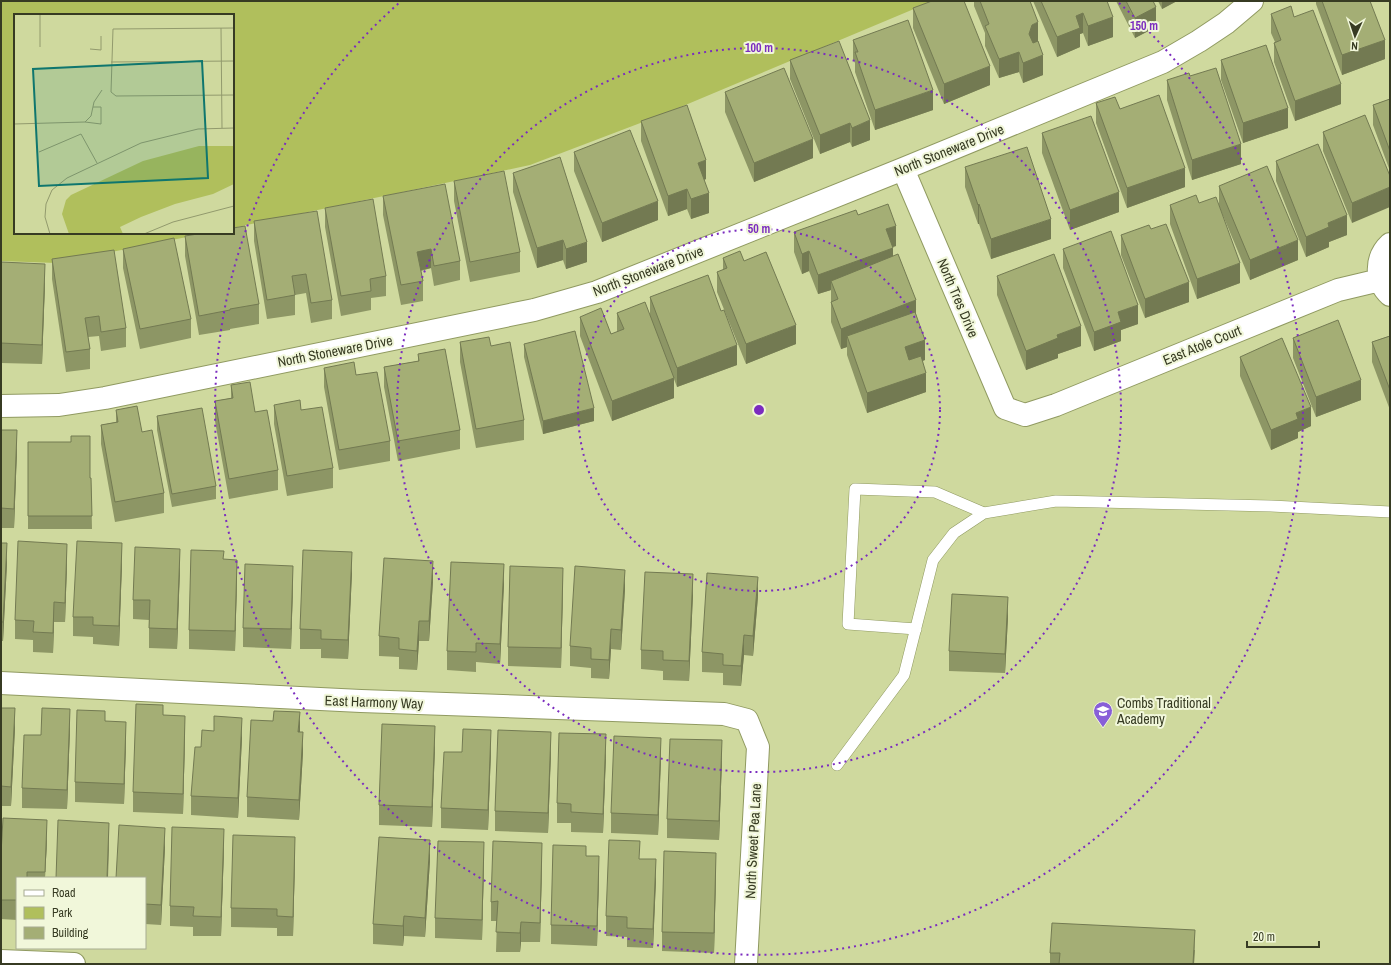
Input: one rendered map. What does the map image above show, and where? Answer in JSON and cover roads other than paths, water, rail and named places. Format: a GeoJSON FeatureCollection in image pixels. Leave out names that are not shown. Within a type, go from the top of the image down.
{"type":"FeatureCollection","features":[{"type":"Feature","properties":{"kind":"street","name":"North Stoneware Drive"},"geometry":{"type":"LineString","coordinates":[[1,406],[58,406],[105,398],[534,310],[597,292],[903,169],[1163,62],[1226,23],[1252,1]]}},
{"type":"Feature","properties":{"kind":"street","name":"North Tres Drive"},"geometry":{"type":"LineString","coordinates":[[903,169],[1005,408],[1025,415]]}},
{"type":"Feature","properties":{"kind":"street","name":"East Atole Court"},"geometry":{"type":"LineString","coordinates":[[1025,415],[1056,405],[1338,290],[1385,288],[1379,269],[1381,257],[1390,244]]}},
{"type":"Feature","properties":{"kind":"street","name":"East Harmony Way"},"geometry":{"type":"LineString","coordinates":[[1,683],[361,702],[724,714],[747,720]]}},
{"type":"Feature","properties":{"kind":"street","name":"North Sweet Pea Lane"},"geometry":{"type":"LineString","coordinates":[[746,964],[758,747],[747,720]]}},
{"type":"Feature","properties":{"kind":"street"},"geometry":{"type":"LineString","coordinates":[[1,961],[74,964]]}},
{"type":"Feature","properties":{"kind":"lane"},"geometry":{"type":"LineString","coordinates":[[916,629],[848,624],[855,489],[935,492],[984,513]]}},
{"type":"Feature","properties":{"kind":"lane"},"geometry":{"type":"LineString","coordinates":[[837,765],[904,675],[933,560],[954,533],[984,513],[1056,501],[1271,506],[1390,512]]}},
{"type":"Feature","properties":{"kind":"place","name":"Combs Traditional Academy"},"geometry":{"type":"Point","coordinates":[1103,728]}}]}
